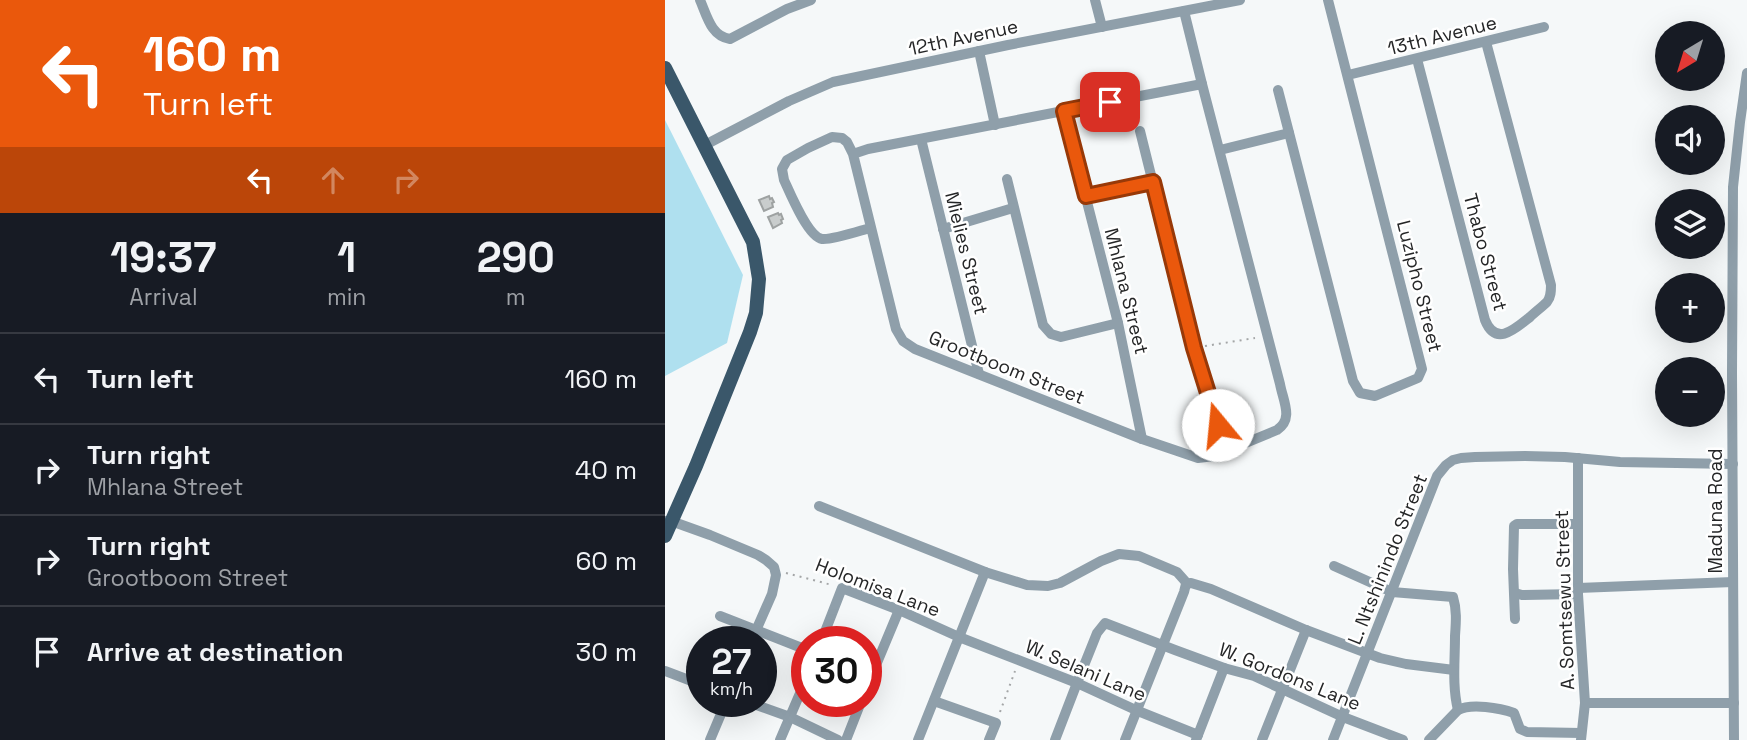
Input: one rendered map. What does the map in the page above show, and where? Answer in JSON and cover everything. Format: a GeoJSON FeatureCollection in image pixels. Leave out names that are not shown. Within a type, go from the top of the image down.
{"type":"FeatureCollection","features":[{"type":"Feature","properties":{"kind":"main road"},"geometry":{"type":"LineString","coordinates":[[665,68],[753,242],[759,279],[756,313],[750,332],[696,466],[668,521],[665,536]]}},
{"type":"Feature","properties":{"kind":"street"},"geometry":{"type":"LineString","coordinates":[[700,0],[715,31],[730,39],[787,9],[811,0]]}},
{"type":"Feature","properties":{"kind":"street"},"geometry":{"type":"LineString","coordinates":[[1095,0],[1102,27]]}},
{"type":"Feature","properties":{"kind":"street","name":"12th Avenue"},"geometry":{"type":"LineString","coordinates":[[705,145],[789,101],[833,82],[1240,0]]}},
{"type":"Feature","properties":{"kind":"street","name":"Luzipho Street"},"geometry":{"type":"LineString","coordinates":[[1278,90],[1348,362],[1360,393],[1375,396],[1414,380],[1422,369],[1328,0]]}},
{"type":"Feature","properties":{"kind":"street","name":"Grootboom Street"},"geometry":{"type":"LineString","coordinates":[[853,154],[899,336],[907,344],[1186,456],[1207,458],[1277,430],[1286,421],[1287,415],[1184,11]]}},
{"type":"Feature","properties":{"kind":"street","name":"13th Avenue"},"geometry":{"type":"LineString","coordinates":[[1348,75],[1544,27]]}},
{"type":"Feature","properties":{"kind":"street","name":"Thabo Street"},"geometry":{"type":"LineString","coordinates":[[1417,59],[1487,324],[1494,332],[1505,334],[1547,301],[1551,294],[1551,285],[1486,42]]}},
{"type":"Feature","properties":{"kind":"street"},"geometry":{"type":"LineString","coordinates":[[979,51],[995,125]]}},
{"type":"Feature","properties":{"kind":"street","name":"Maduna Road"},"geometry":{"type":"LineString","coordinates":[[1734,740],[1731,261],[1735,154],[1747,73]]}},
{"type":"Feature","properties":{"kind":"street"},"geometry":{"type":"LineString","coordinates":[[870,228],[829,238],[817,237],[807,226],[784,180],[783,164],[832,137],[842,138],[847,142],[853,154],[1202,84]]}},
{"type":"Feature","properties":{"kind":"street","name":"Mhlana Street"},"geometry":{"type":"LineString","coordinates":[[1064,111],[1118,323],[1142,439]]}},
{"type":"Feature","properties":{"kind":"street"},"geometry":{"type":"LineString","coordinates":[[1140,131],[1194,348],[1226,451]]}},
{"type":"Feature","properties":{"kind":"street"},"geometry":{"type":"LineString","coordinates":[[1220,150],[1289,133]]}},
{"type":"Feature","properties":{"kind":"street","name":"Mielies Street"},"geometry":{"type":"LineString","coordinates":[[921,139],[979,374]]}},
{"type":"Feature","properties":{"kind":"street"},"geometry":{"type":"LineString","coordinates":[[1007,179],[1046,330],[1061,337],[1118,323]]}},
{"type":"Feature","properties":{"kind":"street"},"geometry":{"type":"LineString","coordinates":[[1086,196],[1153,182]]}},
{"type":"Feature","properties":{"kind":"street"},"geometry":{"type":"LineString","coordinates":[[943,229],[1013,208]]}},
{"type":"Feature","properties":{"kind":"street","name":"L. Ntshinindo Street"},"geometry":{"type":"LineString","coordinates":[[1333,740],[1437,476],[1446,465],[1461,458],[1525,456],[1621,462],[1733,464]]}},
{"type":"Feature","properties":{"kind":"street","name":"A. Somtsewu Street"},"geometry":{"type":"LineString","coordinates":[[1578,458],[1578,591],[1585,703],[1581,737]]}},
{"type":"Feature","properties":{"kind":"street"},"geometry":{"type":"LineString","coordinates":[[819,506],[985,572],[1027,584],[1048,586],[1060,583],[1114,555],[1133,555],[1172,569],[1186,584],[1184,592],[1125,740]]}},
{"type":"Feature","properties":{"kind":"street"},"geometry":{"type":"LineString","coordinates":[[668,521],[758,555],[775,570],[776,580],[772,594],[758,626]]}},
{"type":"Feature","properties":{"kind":"street"},"geometry":{"type":"LineString","coordinates":[[1515,618],[1514,526],[1578,524]]}},
{"type":"Feature","properties":{"kind":"street"},"geometry":{"type":"LineString","coordinates":[[1334,566],[1392,592],[1453,597],[1456,608],[1454,670],[1458,710]]}},
{"type":"Feature","properties":{"kind":"street"},"geometry":{"type":"LineString","coordinates":[[918,740],[985,572]]}},
{"type":"Feature","properties":{"kind":"street"},"geometry":{"type":"LineString","coordinates":[[1515,593],[1522,595],[1733,582]]}},
{"type":"Feature","properties":{"kind":"street"},"geometry":{"type":"LineString","coordinates":[[1186,584],[1211,589],[1380,658],[1454,670]]}},
{"type":"Feature","properties":{"kind":"street"},"geometry":{"type":"LineString","coordinates":[[827,626],[842,588]]}},
{"type":"Feature","properties":{"kind":"street","name":"Holomisa Lane"},"geometry":{"type":"LineString","coordinates":[[842,588],[899,610],[959,638]]}},
{"type":"Feature","properties":{"kind":"street"},"geometry":{"type":"LineString","coordinates":[[882,651],[899,610]]}},
{"type":"Feature","properties":{"kind":"street"},"geometry":{"type":"LineString","coordinates":[[720,616],[744,626]]}},
{"type":"Feature","properties":{"kind":"street","name":"W. Gordons Lane"},"geometry":{"type":"LineString","coordinates":[[1077,683],[1097,633],[1105,623],[1224,668],[1254,676],[1343,717],[1403,740]]}},
{"type":"Feature","properties":{"kind":"street"},"geometry":{"type":"LineString","coordinates":[[1262,740],[1306,630]]}},
{"type":"Feature","properties":{"kind":"street","name":"W. Selani Lane"},"geometry":{"type":"LineString","coordinates":[[959,638],[1077,683],[1197,738]]}},
{"type":"Feature","properties":{"kind":"street"},"geometry":{"type":"LineString","coordinates":[[1197,738],[1224,668]]}},
{"type":"Feature","properties":{"kind":"street"},"geometry":{"type":"LineString","coordinates":[[665,671],[686,679]]}},
{"type":"Feature","properties":{"kind":"street"},"geometry":{"type":"LineString","coordinates":[[1055,740],[1077,683]]}},
{"type":"Feature","properties":{"kind":"street"},"geometry":{"type":"LineString","coordinates":[[934,701],[996,723],[989,740]]}},
{"type":"Feature","properties":{"kind":"street"},"geometry":{"type":"LineString","coordinates":[[1585,703],[1734,703]]}},
{"type":"Feature","properties":{"kind":"street"},"geometry":{"type":"LineString","coordinates":[[1429,740],[1458,710],[1472,706],[1510,711],[1516,715],[1520,729],[1527,732],[1581,737]]}},
{"type":"Feature","properties":{"kind":"street"},"geometry":{"type":"LineString","coordinates":[[777,713],[838,740]]}},
{"type":"Feature","properties":{"kind":"street"},"geometry":{"type":"LineString","coordinates":[[710,740],[720,717]]}},
{"type":"Feature","properties":{"kind":"street"},"geometry":{"type":"LineString","coordinates":[[846,740],[855,717]]}},
{"type":"Feature","properties":{"kind":"street"},"geometry":{"type":"LineString","coordinates":[[781,740],[790,718]]}},
{"type":"Feature","properties":{"kind":"path"},"geometry":{"type":"LineString","coordinates":[[1194,348],[1267,336]]}},
{"type":"Feature","properties":{"kind":"path","name":"Holomisa Lane"},"geometry":{"type":"LineString","coordinates":[[775,570],[842,588]]}},
{"type":"Feature","properties":{"kind":"path"},"geometry":{"type":"LineString","coordinates":[[996,723],[1019,661]]}},
{"type":"Feature","properties":{"kind":"shaded area"},"geometry":{"type":"Polygon","coordinates":[[[665,120],[743,275],[727,343],[665,376],[665,120]]]}},
{"type":"Feature","properties":{"kind":"building"},"geometry":{"type":"Polygon","coordinates":[[[769,196],[774,202],[773,207],[764,211],[759,200],[769,196]]]}},
{"type":"Feature","properties":{"kind":"building"},"geometry":{"type":"Polygon","coordinates":[[[778,213],[783,219],[782,223],[773,228],[768,217],[778,213]]]}},
{"type":"Feature","properties":{"kind":"route"},"geometry":{"type":"LineString","coordinates":[[1110,102],[1064,111],[1086,196],[1153,182],[1194,348],[1218,425]]}}]}
